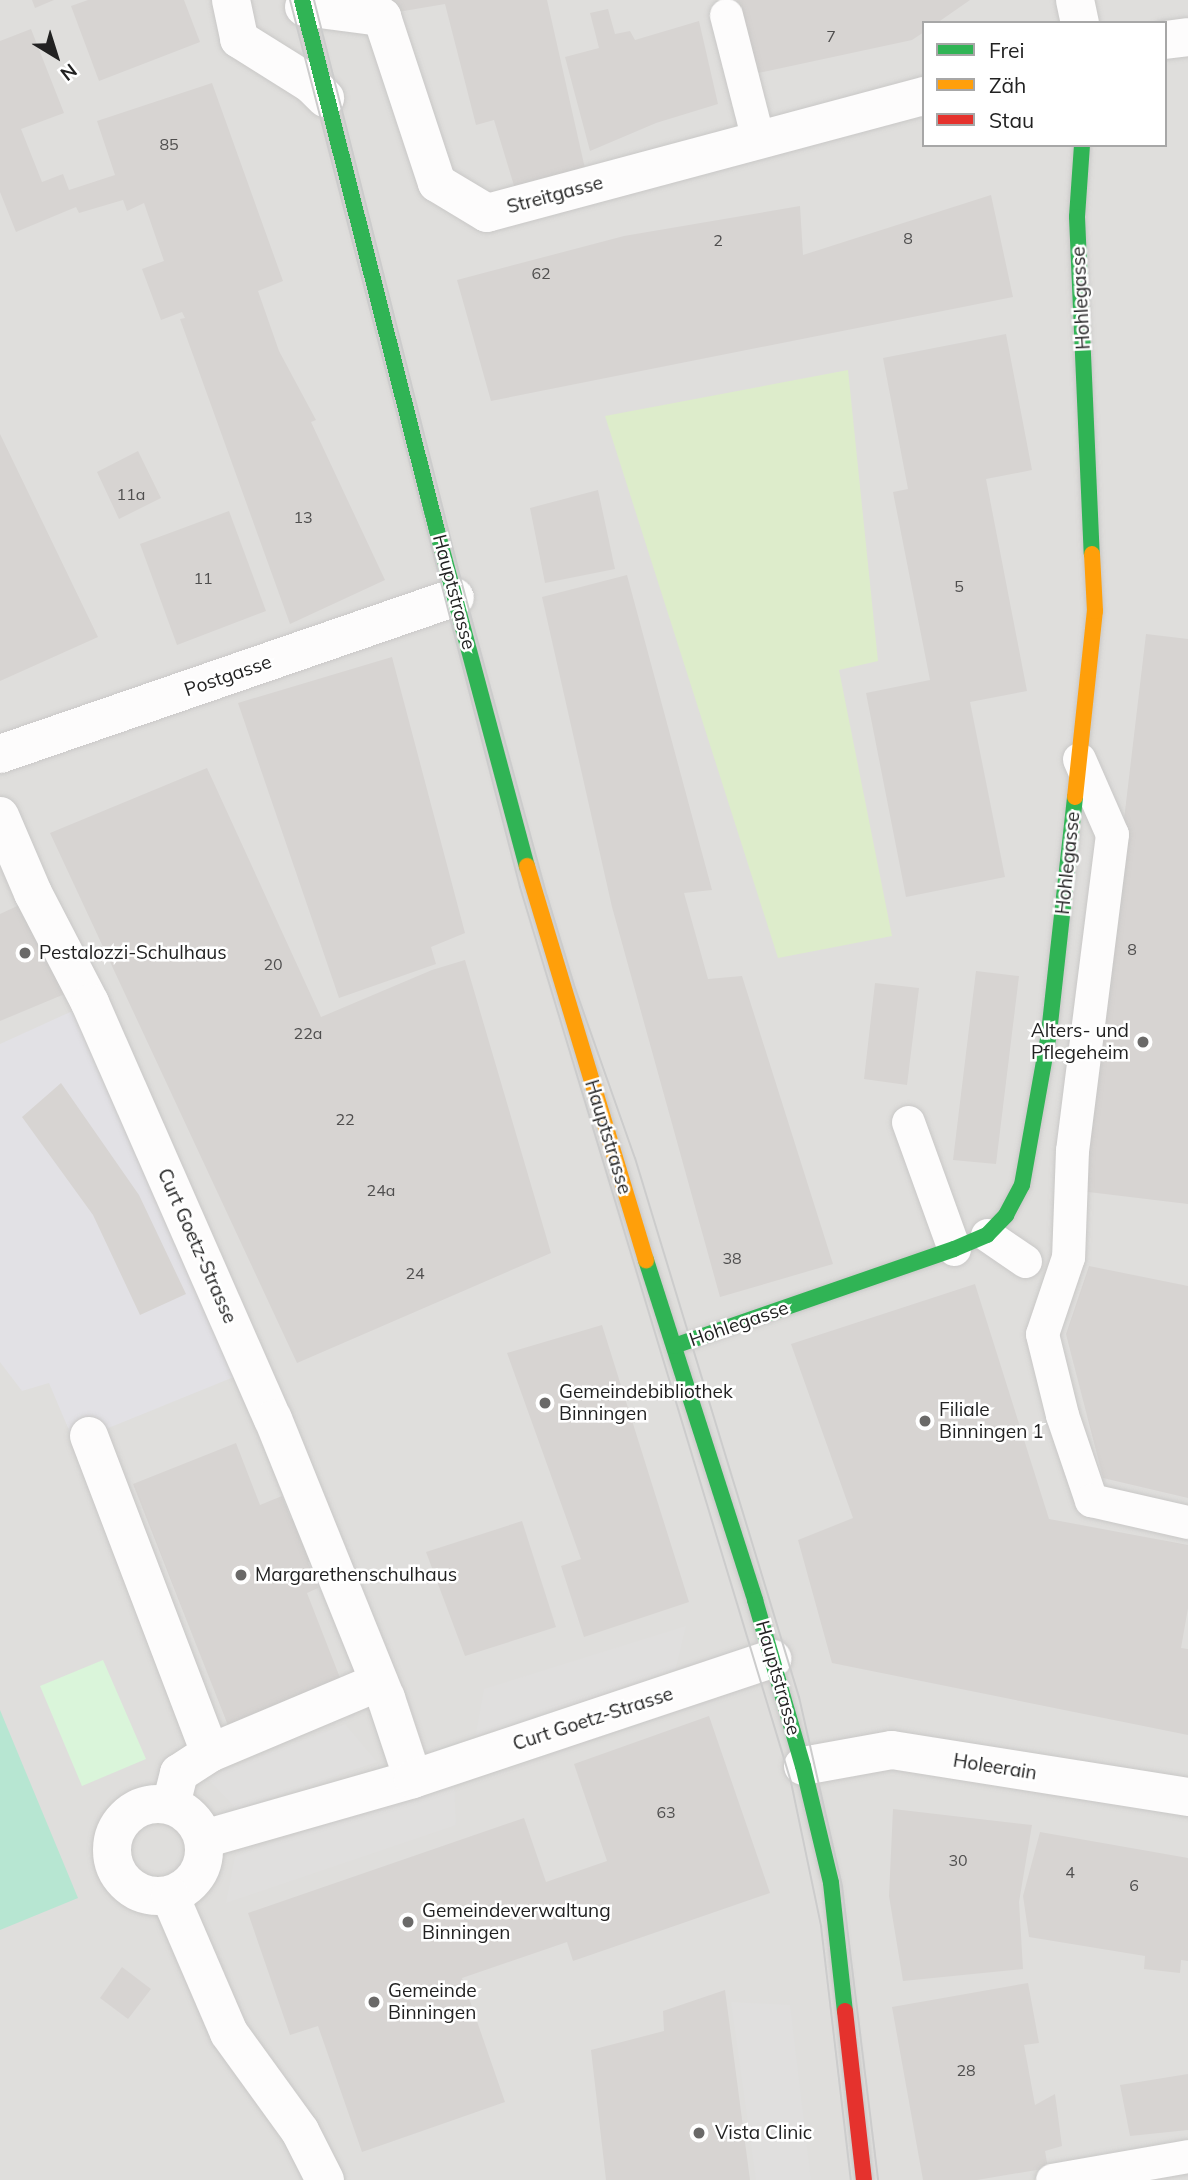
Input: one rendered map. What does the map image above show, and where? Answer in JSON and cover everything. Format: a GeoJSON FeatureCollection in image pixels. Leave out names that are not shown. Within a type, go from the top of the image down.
{"type":"FeatureCollection","features":[{"type":"Feature","properties":{"kind":"main road","name":"Hauptstrasse"},"geometry":{"type":"LineString","coordinates":[[303,3],[325,98],[455,597],[547,939],[803,1766],[831,1883],[864,2180]]}},
{"type":"Feature","properties":{"kind":"main road","name":"Hohlegasse"},"geometry":{"type":"LineString","coordinates":[[674,1346],[954,1249],[987,1235],[1006,1215],[1023,1185],[1049,1033],[1095,611],[1077,216],[1082,147]]}},
{"type":"Feature","properties":{"kind":"street"},"geometry":{"type":"LineString","coordinates":[[231,0],[239,39],[311,84],[325,98]]}},
{"type":"Feature","properties":{"kind":"street"},"geometry":{"type":"LineString","coordinates":[[1075,0],[1080,21]]}},
{"type":"Feature","properties":{"kind":"street","name":"Streitgasse"},"geometry":{"type":"LineString","coordinates":[[303,3],[382,18],[437,183],[487,213],[922,97]]}},
{"type":"Feature","properties":{"kind":"street"},"geometry":{"type":"LineString","coordinates":[[1167,40],[1188,37]]}},
{"type":"Feature","properties":{"kind":"street","name":"Postgasse"},"geometry":{"type":"LineString","coordinates":[[0,754],[455,597]]}},
{"type":"Feature","properties":{"kind":"street","name":"Curt Goetz-Strasse"},"geometry":{"type":"LineString","coordinates":[[0,816],[33,893],[90,1003],[251,1370],[379,1682],[413,1779]]}},
{"type":"Feature","properties":{"kind":"street"},"geometry":{"type":"LineString","coordinates":[[89,1436],[210,1753]]}},
{"type":"Feature","properties":{"kind":"street","name":"Curt Goetz-Strasse"},"geometry":{"type":"LineString","coordinates":[[204,1839],[413,1779],[772,1659]]}},
{"type":"Feature","properties":{"kind":"street"},"geometry":{"type":"LineString","coordinates":[[172,1805],[179,1773],[210,1753],[379,1682]]}},
{"type":"Feature","properties":{"kind":"street","name":"Holeerain"},"geometry":{"type":"LineString","coordinates":[[803,1766],[892,1750],[1188,1797]]}},
{"type":"Feature","properties":{"kind":"street"},"geometry":{"type":"LineString","coordinates":[[152,1803],[172,1805],[192,1817],[204,1839],[204,1863],[191,1884],[170,1896],[143,1895],[122,1880],[113,1862],[112,1842],[119,1824],[133,1810],[152,1803]]}},
{"type":"Feature","properties":{"kind":"street"},"geometry":{"type":"LineString","coordinates":[[170,1896],[229,2033],[300,2131],[326,2180]]}},
{"type":"Feature","properties":{"kind":"lane"},"geometry":{"type":"LineString","coordinates":[[726,15],[758,140]]}},
{"type":"Feature","properties":{"kind":"lane"},"geometry":{"type":"LineString","coordinates":[[1079,759],[1112,834],[1072,1150],[1068,1257],[1042,1334],[1062,1415],[1091,1500],[1188,1522]]}},
{"type":"Feature","properties":{"kind":"lane"},"geometry":{"type":"LineString","coordinates":[[908,1122],[954,1249]]}},
{"type":"Feature","properties":{"kind":"lane"},"geometry":{"type":"LineString","coordinates":[[987,1235],[1025,1261]]}},
{"type":"Feature","properties":{"kind":"lane"},"geometry":{"type":"LineString","coordinates":[[1052,2180],[1188,2156]]}},
{"type":"Feature","properties":{"kind":"shaded area"},"geometry":{"type":"Polygon","coordinates":[[[0,0],[1188,0],[1188,2180],[0,2180],[0,0]]]}},
{"type":"Feature","properties":{"kind":"shaded area"},"geometry":{"type":"Polygon","coordinates":[[[90,1003],[251,1370],[74,1442],[49,1383],[22,1391],[0,1362],[0,1044],[90,1003]]]}},
{"type":"Feature","properties":{"kind":"shaded area"},"geometry":{"type":"Polygon","coordinates":[[[686,1626],[674,1675],[474,1744],[484,1689],[686,1626]]]}},
{"type":"Feature","properties":{"kind":"shaded area"},"geometry":{"type":"Polygon","coordinates":[[[345,1724],[377,1762],[237,1809],[206,1777],[345,1724]]]}},
{"type":"Feature","properties":{"kind":"shaded area"},"geometry":{"type":"Polygon","coordinates":[[[454,1780],[456,1825],[226,1903],[235,1856],[454,1780]]]}},
{"type":"Feature","properties":{"kind":"shaded area"},"geometry":{"type":"Polygon","coordinates":[[[731,2002],[790,2005],[811,2180],[756,2180],[731,2002]]]}},
{"type":"Feature","properties":{"kind":"green space"},"geometry":{"type":"Polygon","coordinates":[[[848,370],[878,661],[839,670],[892,936],[778,958],[605,416],[848,370]]]}},
{"type":"Feature","properties":{"kind":"green space"},"geometry":{"type":"Polygon","coordinates":[[[103,1660],[146,1759],[82,1786],[40,1686],[103,1660]]]}},
{"type":"Feature","properties":{"kind":"green space"},"geometry":{"type":"Polygon","coordinates":[[[0,1710],[78,1898],[0,1930],[0,1710]]]}},
{"type":"Feature","properties":{"kind":"building"},"geometry":{"type":"Polygon","coordinates":[[[32,0],[54,0],[35,8],[32,0]]]}},
{"type":"Feature","properties":{"kind":"building"},"geometry":{"type":"Polygon","coordinates":[[[88,0],[184,0],[200,42],[99,81],[71,6],[88,0]]]}},
{"type":"Feature","properties":{"kind":"building"},"geometry":{"type":"Polygon","coordinates":[[[389,0],[547,0],[586,173],[515,189],[494,120],[476,125],[445,4],[392,13],[389,0]]]}},
{"type":"Feature","properties":{"kind":"building"},"geometry":{"type":"Polygon","coordinates":[[[737,0],[970,0],[940,21],[922,21],[922,33],[912,40],[754,74],[737,0]]]}},
{"type":"Feature","properties":{"kind":"building"},"geometry":{"type":"Polygon","coordinates":[[[608,9],[615,34],[630,31],[635,40],[699,21],[718,104],[656,123],[590,151],[565,57],[599,48],[590,13],[608,9]]]}},
{"type":"Feature","properties":{"kind":"building"},"geometry":{"type":"Polygon","coordinates":[[[31,29],[64,113],[21,129],[42,182],[63,174],[69,190],[115,175],[97,121],[212,83],[283,281],[258,291],[279,351],[316,420],[311,422],[385,580],[290,624],[180,319],[185,318],[182,312],[161,320],[142,269],[164,261],[144,203],[127,211],[123,200],[79,213],[76,207],[16,232],[0,192],[0,41],[31,29]]]}},
{"type":"Feature","properties":{"kind":"building"},"geometry":{"type":"Polygon","coordinates":[[[991,195],[1013,297],[491,401],[457,280],[624,236],[800,206],[803,255],[991,195]]]}},
{"type":"Feature","properties":{"kind":"building"},"geometry":{"type":"Polygon","coordinates":[[[1006,334],[1032,470],[986,479],[1027,691],[970,702],[1005,877],[906,897],[866,693],[930,680],[893,492],[908,489],[883,358],[1006,334]]]}},
{"type":"Feature","properties":{"kind":"building"},"geometry":{"type":"Polygon","coordinates":[[[0,434],[98,637],[0,681],[0,434]]]}},
{"type":"Feature","properties":{"kind":"building"},"geometry":{"type":"Polygon","coordinates":[[[138,451],[161,498],[119,519],[97,472],[138,451]]]}},
{"type":"Feature","properties":{"kind":"building"},"geometry":{"type":"Polygon","coordinates":[[[598,490],[615,569],[545,583],[530,508],[598,490]]]}},
{"type":"Feature","properties":{"kind":"building"},"geometry":{"type":"Polygon","coordinates":[[[229,511],[266,611],[177,645],[140,544],[229,511]]]}},
{"type":"Feature","properties":{"kind":"building"},"geometry":{"type":"Polygon","coordinates":[[[627,575],[712,890],[684,893],[708,979],[742,976],[833,1264],[720,1297],[612,907],[542,597],[627,575]]]}},
{"type":"Feature","properties":{"kind":"building","name":"Alters- und Pflegeheim"},"geometry":{"type":"Polygon","coordinates":[[[1146,634],[1188,639],[1188,1204],[1080,1191],[1146,634]]]}},
{"type":"Feature","properties":{"kind":"building"},"geometry":{"type":"Polygon","coordinates":[[[392,657],[465,933],[431,947],[436,964],[339,998],[238,703],[392,657]]]}},
{"type":"Feature","properties":{"kind":"building"},"geometry":{"type":"Polygon","coordinates":[[[207,768],[321,1017],[432,970],[465,960],[551,1253],[297,1363],[50,833],[207,768]]]}},
{"type":"Feature","properties":{"kind":"building","name":"Pestalozzi-Schulhaus"},"geometry":{"type":"Polygon","coordinates":[[[28,901],[67,993],[0,1021],[0,914],[28,901]]]}},
{"type":"Feature","properties":{"kind":"building"},"geometry":{"type":"Polygon","coordinates":[[[976,971],[1019,976],[996,1164],[953,1160],[976,971]]]}},
{"type":"Feature","properties":{"kind":"building"},"geometry":{"type":"Polygon","coordinates":[[[875,983],[919,988],[907,1085],[864,1079],[875,983]]]}},
{"type":"Feature","properties":{"kind":"building"},"geometry":{"type":"Polygon","coordinates":[[[61,1083],[139,1195],[186,1294],[140,1315],[93,1215],[22,1117],[61,1083]]]}},
{"type":"Feature","properties":{"kind":"building"},"geometry":{"type":"Polygon","coordinates":[[[1089,1266],[1188,1286],[1188,1498],[1103,1478],[1066,1334],[1089,1266]]]}},
{"type":"Feature","properties":{"kind":"building"},"geometry":{"type":"Polygon","coordinates":[[[975,1284],[1049,1519],[1188,1545],[1188,1608],[1181,1648],[1188,1649],[1188,1735],[832,1663],[798,1540],[853,1518],[791,1344],[975,1284]]]}},
{"type":"Feature","properties":{"kind":"building"},"geometry":{"type":"Polygon","coordinates":[[[602,1325],[689,1602],[584,1637],[561,1566],[581,1559],[507,1353],[602,1325]]]}},
{"type":"Feature","properties":{"kind":"building","name":"Margarethenschulhaus"},"geometry":{"type":"Polygon","coordinates":[[[236,1443],[260,1505],[282,1496],[291,1519],[305,1521],[318,1552],[308,1562],[318,1588],[307,1593],[342,1683],[229,1728],[133,1484],[236,1443]]]}},
{"type":"Feature","properties":{"kind":"building"},"geometry":{"type":"Polygon","coordinates":[[[522,1521],[556,1627],[465,1656],[426,1552],[522,1521]]]}},
{"type":"Feature","properties":{"kind":"building","name":"Gemeinde Binningen"},"geometry":{"type":"Polygon","coordinates":[[[709,1716],[770,1893],[573,1961],[567,1942],[462,1978],[505,2102],[362,2152],[318,2026],[290,2035],[248,1913],[524,1818],[546,1882],[607,1861],[574,1764],[709,1716]]]}},
{"type":"Feature","properties":{"kind":"building"},"geometry":{"type":"Polygon","coordinates":[[[893,1809],[1032,1825],[1019,1902],[1023,1969],[903,1981],[889,1896],[893,1809]]]}},
{"type":"Feature","properties":{"kind":"building"},"geometry":{"type":"Polygon","coordinates":[[[1040,1832],[1188,1858],[1188,1961],[1181,1960],[1180,1973],[1144,1969],[1145,1956],[1029,1937],[1023,1896],[1040,1832]]]}},
{"type":"Feature","properties":{"kind":"building"},"geometry":{"type":"Polygon","coordinates":[[[122,1967],[151,1989],[128,2019],[100,1998],[122,1967]]]}},
{"type":"Feature","properties":{"kind":"building"},"geometry":{"type":"Polygon","coordinates":[[[1028,1983],[1039,2043],[1024,2045],[1035,2105],[1055,2094],[1062,2146],[1045,2151],[1048,2168],[977,2180],[923,2180],[892,2007],[1028,1983]]]}},
{"type":"Feature","properties":{"kind":"building"},"geometry":{"type":"Polygon","coordinates":[[[725,1990],[750,2180],[606,2180],[591,2050],[664,2031],[663,2011],[725,1990]]]}},
{"type":"Feature","properties":{"kind":"building"},"geometry":{"type":"Polygon","coordinates":[[[1188,2074],[1188,2130],[1130,2136],[1120,2085],[1188,2074]]]}},
{"type":"Feature","properties":{"kind":"tram line"},"geometry":{"type":"LineString","coordinates":[[290,0],[520,887],[791,1782],[821,1926],[851,2180]]}},
{"type":"Feature","properties":{"kind":"tram line"},"geometry":{"type":"LineString","coordinates":[[314,0],[459,573],[547,896],[575,988],[635,1158],[799,1697],[842,1886],[878,2180]]}},
{"type":"Feature","properties":{"kind":"traffic: fast"},"geometry":{"type":"LineString","coordinates":[[302,0],[437,531],[527,866]]}},
{"type":"Feature","properties":{"kind":"traffic: fast"},"geometry":{"type":"LineString","coordinates":[[1082,147],[1077,217],[1092,554]]}},
{"type":"Feature","properties":{"kind":"traffic: fast"},"geometry":{"type":"LineString","coordinates":[[674,1346],[954,1249],[987,1235],[1006,1215],[1022,1185],[1049,1033],[1075,797]]}},
{"type":"Feature","properties":{"kind":"traffic: fast"},"geometry":{"type":"LineString","coordinates":[[646,1260],[755,1600],[803,1766],[831,1883],[845,2011]]}},
{"type":"Feature","properties":{"kind":"traffic: slow"},"geometry":{"type":"LineString","coordinates":[[1075,797],[1095,611],[1092,554]]}},
{"type":"Feature","properties":{"kind":"traffic: slow"},"geometry":{"type":"LineString","coordinates":[[527,866],[646,1260]]}},
{"type":"Feature","properties":{"kind":"traffic: jam"},"geometry":{"type":"LineString","coordinates":[[845,2011],[864,2180]]}},
{"type":"Feature","properties":{"kind":"place","name":"Pestalozzi-Schulhaus"},"geometry":{"type":"Point","coordinates":[25,953]}},
{"type":"Feature","properties":{"kind":"place","name":"Alters- und Pflegeheim"},"geometry":{"type":"Point","coordinates":[1143,1042]}},
{"type":"Feature","properties":{"kind":"place","name":"Gemeindebibliothek Binningen"},"geometry":{"type":"Point","coordinates":[545,1403]}},
{"type":"Feature","properties":{"kind":"place","name":"Filiale Binningen 1"},"geometry":{"type":"Point","coordinates":[925,1421]}},
{"type":"Feature","properties":{"kind":"place","name":"Margarethenschulhaus"},"geometry":{"type":"Point","coordinates":[241,1575]}},
{"type":"Feature","properties":{"kind":"place","name":"Gemeindeverwaltung Binningen"},"geometry":{"type":"Point","coordinates":[408,1922]}},
{"type":"Feature","properties":{"kind":"place","name":"Gemeinde Binningen"},"geometry":{"type":"Point","coordinates":[374,2002]}},
{"type":"Feature","properties":{"kind":"place","name":"Vista Clinic"},"geometry":{"type":"Point","coordinates":[699,2133]}}]}
